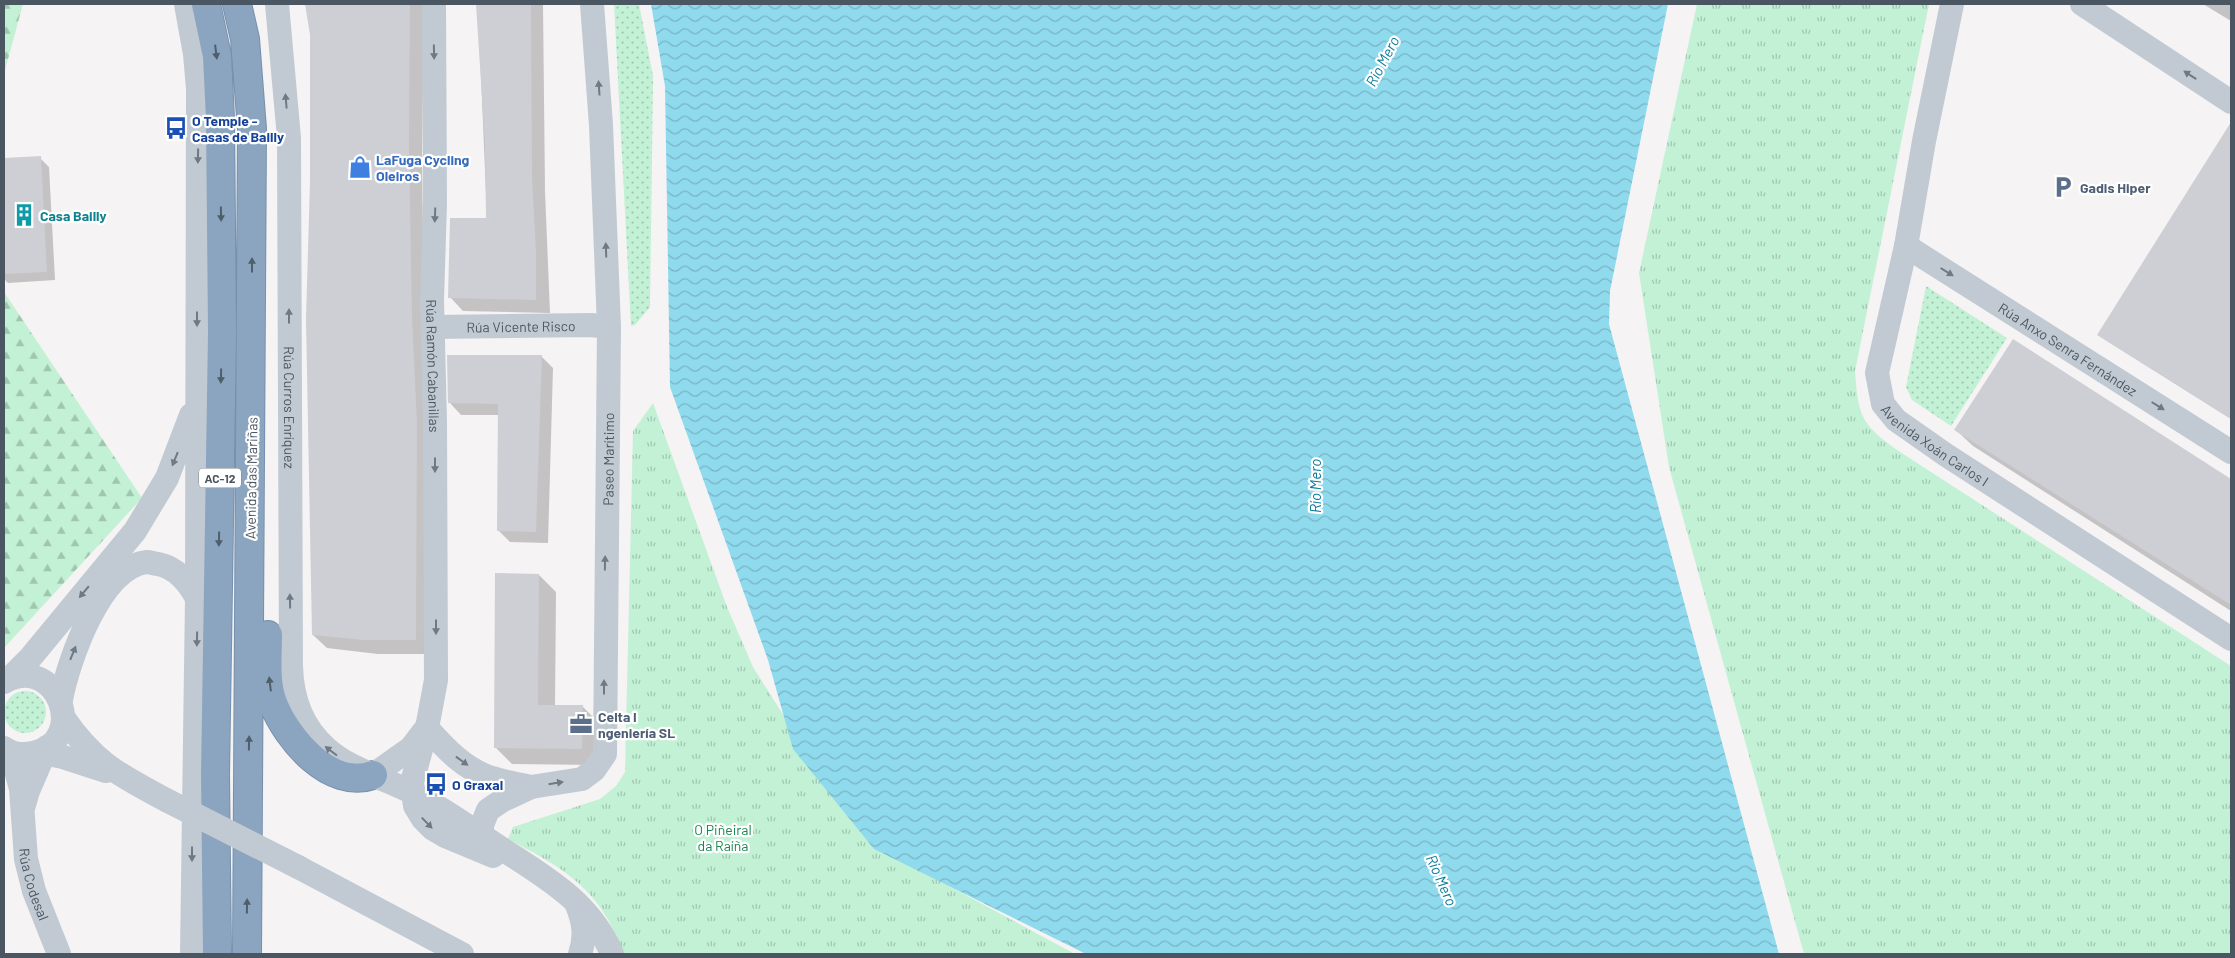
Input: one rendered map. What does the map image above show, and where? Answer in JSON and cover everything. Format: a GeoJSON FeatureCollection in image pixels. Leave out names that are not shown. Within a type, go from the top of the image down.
{"type":"FeatureCollection","features":[{"type":"Feature","properties":{"kind":"highway","name":"AC-12"},"geometry":{"type":"LineString","coordinates":[[206,4],[216,56],[220,118],[222,333],[215,775],[217,954]]}},
{"type":"Feature","properties":{"kind":"highway","name":"Avenida das Mariñas"},"geometry":{"type":"LineString","coordinates":[[237,4],[245,39],[252,129],[247,954]]}},
{"type":"Feature","properties":{"kind":"highway"},"geometry":{"type":"LineString","coordinates":[[252,366],[263,412],[265,431],[268,486],[268,667],[273,703],[284,724],[314,760],[345,777],[362,778],[373,775]]}},
{"type":"Feature","properties":{"kind":"street"},"geometry":{"type":"LineString","coordinates":[[186,4],[196,54],[198,89],[197,598],[192,954]]}},
{"type":"Feature","properties":{"kind":"street","name":"Rúa Curros Enríquez"},"geometry":{"type":"LineString","coordinates":[[277,4],[289,138],[289,457],[292,685],[299,711],[325,748],[346,762],[413,793],[482,835],[537,872]]}},
{"type":"Feature","properties":{"kind":"street","name":"Rúa Ramón Cabanillas"},"geometry":{"type":"LineString","coordinates":[[373,775],[411,748],[427,728],[436,680],[432,301],[435,203],[434,4]]}},
{"type":"Feature","properties":{"kind":"street","name":"Paseo Marítimo"},"geometry":{"type":"LineString","coordinates":[[482,835],[482,825],[488,810],[503,800],[531,787],[582,778],[594,770],[605,754],[609,327],[601,125],[592,4]]}},
{"type":"Feature","properties":{"kind":"street","name":"Avenida Xoán Carlos I"},"geometry":{"type":"LineString","coordinates":[[1952,4],[1924,141],[1906,246],[1877,373],[1883,404],[1896,420],[1946,455],[2231,639]]}},
{"type":"Feature","properties":{"kind":"street"},"geometry":{"type":"LineString","coordinates":[[2082,4],[2231,102]]}},
{"type":"Feature","properties":{"kind":"street","name":"Rúa Anxo Senra Fernández"},"geometry":{"type":"LineString","coordinates":[[1906,246],[2231,452]]}},
{"type":"Feature","properties":{"kind":"street","name":"Rúa Vicente Risco"},"geometry":{"type":"LineString","coordinates":[[433,327],[591,325],[609,327]]}},
{"type":"Feature","properties":{"kind":"street"},"geometry":{"type":"LineString","coordinates":[[7,680],[31,657],[135,531],[152,505],[167,478],[190,419],[197,361]]}},
{"type":"Feature","properties":{"kind":"street","name":"Rúa Codesal"},"geometry":{"type":"LineString","coordinates":[[22,809],[43,751],[56,739],[61,728],[69,663],[81,634],[94,610],[110,588],[126,570],[147,562],[167,566],[187,580],[197,598]]}},
{"type":"Feature","properties":{"kind":"street"},"geometry":{"type":"LineString","coordinates":[[7,680],[22,676],[34,677],[45,682],[54,690],[62,708],[86,748],[105,766],[123,777],[462,953]]}},
{"type":"Feature","properties":{"kind":"street"},"geometry":{"type":"LineString","coordinates":[[427,728],[446,749],[476,772],[491,778],[531,787]]}},
{"type":"Feature","properties":{"kind":"street"},"geometry":{"type":"LineString","coordinates":[[427,728],[412,782],[415,806],[423,819],[433,829],[445,836],[537,872],[564,890],[592,918],[606,938],[612,954]]}},
{"type":"Feature","properties":{"kind":"street"},"geometry":{"type":"LineString","coordinates":[[5,749],[22,754],[43,751],[123,777]]}},
{"type":"Feature","properties":{"kind":"street","name":"Rúa Codesal"},"geometry":{"type":"LineString","coordinates":[[5,749],[17,775],[28,867],[44,920],[59,954]]}},
{"type":"Feature","properties":{"kind":"street"},"geometry":{"type":"LineString","coordinates":[[575,901],[583,924],[584,935],[580,954]]}},
{"type":"Feature","properties":{"kind":"green space"},"geometry":{"type":"Polygon","coordinates":[[[4,4],[23,4],[4,74],[4,4]]]}},
{"type":"Feature","properties":{"kind":"green space"},"geometry":{"type":"Polygon","coordinates":[[[614,4],[639,4],[653,76],[650,307],[635,325],[631,326],[614,4]]]}},
{"type":"Feature","properties":{"kind":"green space"},"geometry":{"type":"Polygon","coordinates":[[[1697,4],[1929,4],[1855,371],[1860,409],[1864,418],[1876,433],[1897,450],[2231,666],[2231,954],[1804,954],[1669,467],[1639,273],[1697,4]]]}},
{"type":"Feature","properties":{"kind":"green space"},"geometry":{"type":"Polygon","coordinates":[[[1926,286],[2007,338],[1951,426],[1912,400],[1906,387],[1926,286]]]}},
{"type":"Feature","properties":{"kind":"green space"},"geometry":{"type":"Polygon","coordinates":[[[4,292],[142,498],[4,648],[4,292]]]}},
{"type":"Feature","properties":{"kind":"green space","name":"O Piñeiral da Raíña"},"geometry":{"type":"Polygon","coordinates":[[[653,403],[727,607],[753,667],[830,789],[897,858],[1075,954],[624,954],[615,932],[604,913],[579,884],[548,861],[508,839],[513,827],[600,799],[616,786],[625,772],[633,431],[653,403]]]}},
{"type":"Feature","properties":{"kind":"green space"},"geometry":{"type":"Polygon","coordinates":[[[29,691],[37,694],[43,700],[46,712],[43,724],[37,730],[21,733],[13,730],[7,724],[4,708],[7,700],[13,694],[29,691]]]}},
{"type":"Feature","properties":{"kind":"water","name":"Río Mero"},"geometry":{"type":"Polygon","coordinates":[[[651,4],[1668,4],[1610,291],[1609,324],[1779,954],[1086,954],[874,849],[793,749],[768,660],[670,387],[665,86],[651,4]]]}},
{"type":"Feature","properties":{"kind":"building"},"geometry":{"type":"Polygon","coordinates":[[[305,4],[410,4],[409,146],[412,317],[417,423],[416,640],[364,640],[312,635],[306,319],[310,182],[310,35],[305,4]]]}},
{"type":"Feature","properties":{"kind":"building"},"geometry":{"type":"Polygon","coordinates":[[[476,4],[531,4],[532,176],[536,251],[536,300],[448,298],[450,218],[486,218],[485,145],[476,4]]]}},
{"type":"Feature","properties":{"kind":"building"},"geometry":{"type":"Polygon","coordinates":[[[2231,122],[2231,419],[2097,335],[2231,122]]]}},
{"type":"Feature","properties":{"kind":"building","name":"Casa Bailly"},"geometry":{"type":"Polygon","coordinates":[[[41,156],[47,272],[4,274],[4,158],[41,156]]]}},
{"type":"Feature","properties":{"kind":"building"},"geometry":{"type":"Polygon","coordinates":[[[2013,339],[2231,479],[2231,605],[1954,430],[2013,339]]]}},
{"type":"Feature","properties":{"kind":"building"},"geometry":{"type":"Polygon","coordinates":[[[447,355],[542,355],[536,532],[497,531],[498,404],[448,403],[447,355]]]}},
{"type":"Feature","properties":{"kind":"building"},"geometry":{"type":"Polygon","coordinates":[[[495,573],[539,574],[538,705],[583,705],[582,749],[494,748],[495,573]]]}},
{"type":"Feature","properties":{"kind":"place","name":"O Temple - Casas de Bailly"},"geometry":{"type":"Point","coordinates":[176,128]}},
{"type":"Feature","properties":{"kind":"place","name":"LaFuga Cycling Oleiros"},"geometry":{"type":"Point","coordinates":[360,167]}},
{"type":"Feature","properties":{"kind":"place","name":"Gadis Hiper"},"geometry":{"type":"Point","coordinates":[2063,187]}},
{"type":"Feature","properties":{"kind":"place","name":"Casa Bailly"},"geometry":{"type":"Point","coordinates":[24,215]}},
{"type":"Feature","properties":{"kind":"place","name":"Celta I ngeniería SL"},"geometry":{"type":"Point","coordinates":[581,724]}},
{"type":"Feature","properties":{"kind":"place","name":"O Graxal"},"geometry":{"type":"Point","coordinates":[436,784]}}]}
